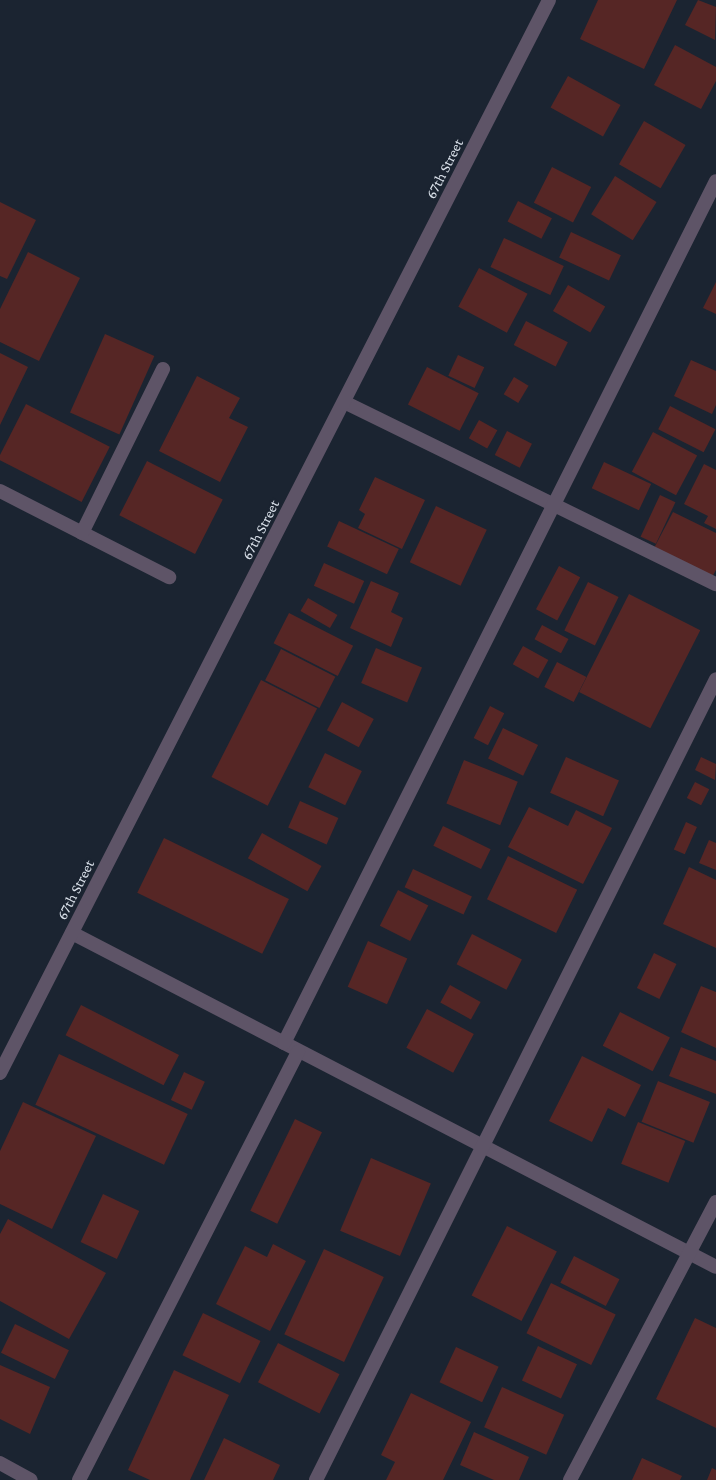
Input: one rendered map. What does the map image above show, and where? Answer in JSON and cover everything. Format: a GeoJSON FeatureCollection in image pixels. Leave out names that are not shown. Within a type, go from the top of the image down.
{"type":"FeatureCollection","features":[{"type":"Feature","properties":{"kind":"street","name":"67th Street"},"geometry":{"type":"LineString","coordinates":[[0,1073],[549,0]]}},
{"type":"Feature","properties":{"kind":"street"},"geometry":{"type":"LineString","coordinates":[[284,1043],[553,502],[716,181]]}},
{"type":"Feature","properties":{"kind":"street"},"geometry":{"type":"LineString","coordinates":[[82,533],[163,369]]}},
{"type":"Feature","properties":{"kind":"street"},"geometry":{"type":"LineString","coordinates":[[344,402],[553,502],[716,584]]}},
{"type":"Feature","properties":{"kind":"street"},"geometry":{"type":"LineString","coordinates":[[0,491],[169,577]]}},
{"type":"Feature","properties":{"kind":"street"},"geometry":{"type":"LineString","coordinates":[[316,1480],[716,679]]}},
{"type":"Feature","properties":{"kind":"street"},"geometry":{"type":"LineString","coordinates":[[72,933],[298,1052],[716,1267]]}},
{"type":"Feature","properties":{"kind":"street"},"geometry":{"type":"LineString","coordinates":[[79,1480],[298,1052]]}},
{"type":"Feature","properties":{"kind":"street"},"geometry":{"type":"LineString","coordinates":[[570,1480],[716,1202]]}},
{"type":"Feature","properties":{"kind":"street"},"geometry":{"type":"LineString","coordinates":[[0,1463],[31,1480]]}},
{"type":"Feature","properties":{"kind":"building"},"geometry":{"type":"Polygon","coordinates":[[[598,0],[677,0],[644,69],[580,39],[598,0]]]}},
{"type":"Feature","properties":{"kind":"building"},"geometry":{"type":"Polygon","coordinates":[[[698,0],[716,7],[715,40],[685,25],[698,0]]]}},
{"type":"Feature","properties":{"kind":"building"},"geometry":{"type":"Polygon","coordinates":[[[675,45],[716,67],[716,81],[701,109],[654,85],[675,45]]]}},
{"type":"Feature","properties":{"kind":"building"},"geometry":{"type":"Polygon","coordinates":[[[568,76],[620,105],[603,137],[551,107],[568,76]]]}},
{"type":"Feature","properties":{"kind":"building"},"geometry":{"type":"Polygon","coordinates":[[[644,121],[686,145],[661,188],[619,164],[644,121]]]}},
{"type":"Feature","properties":{"kind":"building"},"geometry":{"type":"Polygon","coordinates":[[[552,167],[591,187],[573,223],[534,203],[552,167]]]}},
{"type":"Feature","properties":{"kind":"building"},"geometry":{"type":"Polygon","coordinates":[[[615,176],[657,202],[633,240],[591,214],[615,176]]]}},
{"type":"Feature","properties":{"kind":"building"},"geometry":{"type":"Polygon","coordinates":[[[518,201],[552,218],[541,239],[508,221],[518,201]]]}},
{"type":"Feature","properties":{"kind":"building"},"geometry":{"type":"Polygon","coordinates":[[[0,202],[36,220],[7,279],[0,276],[0,202]]]}},
{"type":"Feature","properties":{"kind":"building"},"geometry":{"type":"Polygon","coordinates":[[[571,232],[621,255],[609,281],[559,257],[571,232]]]}},
{"type":"Feature","properties":{"kind":"building"},"geometry":{"type":"Polygon","coordinates":[[[504,238],[564,266],[550,295],[490,267],[504,238]]]}},
{"type":"Feature","properties":{"kind":"building"},"geometry":{"type":"Polygon","coordinates":[[[28,252],[80,278],[39,361],[0,342],[0,309],[28,252]]]}},
{"type":"Feature","properties":{"kind":"building"},"geometry":{"type":"Polygon","coordinates":[[[479,268],[528,294],[507,333],[458,307],[479,268]]]}},
{"type":"Feature","properties":{"kind":"building"},"geometry":{"type":"Polygon","coordinates":[[[716,282],[716,314],[703,308],[716,282]]]}},
{"type":"Feature","properties":{"kind":"building"},"geometry":{"type":"Polygon","coordinates":[[[568,285],[605,306],[590,332],[553,311],[568,285]]]}},
{"type":"Feature","properties":{"kind":"building"},"geometry":{"type":"Polygon","coordinates":[[[526,321],[568,342],[556,366],[514,345],[526,321]]]}},
{"type":"Feature","properties":{"kind":"building"},"geometry":{"type":"Polygon","coordinates":[[[105,334],[154,356],[119,435],[70,413],[105,334]]]}},
{"type":"Feature","properties":{"kind":"building"},"geometry":{"type":"Polygon","coordinates":[[[0,353],[28,367],[0,425],[0,353]]]}},
{"type":"Feature","properties":{"kind":"building"},"geometry":{"type":"Polygon","coordinates":[[[458,355],[484,367],[475,388],[448,376],[458,355]]]}},
{"type":"Feature","properties":{"kind":"building"},"geometry":{"type":"Polygon","coordinates":[[[691,360],[716,371],[716,405],[712,414],[674,396],[691,360]]]}},
{"type":"Feature","properties":{"kind":"building"},"geometry":{"type":"Polygon","coordinates":[[[427,367],[479,393],[460,431],[408,404],[427,367]]]}},
{"type":"Feature","properties":{"kind":"building"},"geometry":{"type":"Polygon","coordinates":[[[197,376],[240,398],[229,418],[248,427],[220,482],[159,451],[197,376]]]}},
{"type":"Feature","properties":{"kind":"building"},"geometry":{"type":"Polygon","coordinates":[[[514,377],[529,386],[518,403],[504,394],[514,377]]]}},
{"type":"Feature","properties":{"kind":"building"},"geometry":{"type":"Polygon","coordinates":[[[26,404],[110,447],[82,502],[0,460],[0,455],[26,404]]]}},
{"type":"Feature","properties":{"kind":"building"},"geometry":{"type":"Polygon","coordinates":[[[670,406],[715,429],[704,452],[658,429],[670,406]]]}},
{"type":"Feature","properties":{"kind":"building"},"geometry":{"type":"Polygon","coordinates":[[[479,420],[497,430],[487,449],[469,438],[479,420]]]}},
{"type":"Feature","properties":{"kind":"building"},"geometry":{"type":"Polygon","coordinates":[[[507,431],[532,444],[520,468],[495,455],[507,431]]]}},
{"type":"Feature","properties":{"kind":"building"},"geometry":{"type":"Polygon","coordinates":[[[653,432],[697,455],[676,495],[632,472],[653,432]]]}},
{"type":"Feature","properties":{"kind":"building"},"geometry":{"type":"Polygon","coordinates":[[[147,461],[223,500],[195,554],[119,515],[147,461]]]}},
{"type":"Feature","properties":{"kind":"building"},"geometry":{"type":"Polygon","coordinates":[[[604,462],[651,484],[639,510],[592,488],[604,462]]]}},
{"type":"Feature","properties":{"kind":"building"},"geometry":{"type":"Polygon","coordinates":[[[704,464],[716,470],[716,529],[704,523],[708,516],[684,504],[704,464]]]}},
{"type":"Feature","properties":{"kind":"building"},"geometry":{"type":"Polygon","coordinates":[[[375,477],[425,500],[402,549],[358,528],[365,514],[359,510],[375,477]]]}},
{"type":"Feature","properties":{"kind":"building"},"geometry":{"type":"Polygon","coordinates":[[[660,495],[675,502],[656,544],[641,537],[660,495]]]}},
{"type":"Feature","properties":{"kind":"building"},"geometry":{"type":"Polygon","coordinates":[[[436,506],[487,530],[461,586],[410,562],[436,506]]]}},
{"type":"Feature","properties":{"kind":"building"},"geometry":{"type":"Polygon","coordinates":[[[673,512],[716,533],[716,570],[711,579],[653,550],[673,512]]]}},
{"type":"Feature","properties":{"kind":"building"},"geometry":{"type":"Polygon","coordinates":[[[339,521],[399,549],[387,574],[327,546],[339,521]]]}},
{"type":"Feature","properties":{"kind":"building"},"geometry":{"type":"Polygon","coordinates":[[[324,563],[364,581],[354,604],[314,586],[324,563]]]}},
{"type":"Feature","properties":{"kind":"building"},"geometry":{"type":"Polygon","coordinates":[[[559,566],[580,577],[557,621],[536,609],[559,566]]]}},
{"type":"Feature","properties":{"kind":"building"},"geometry":{"type":"Polygon","coordinates":[[[371,581],[399,593],[391,612],[403,618],[391,647],[350,628],[371,581]]]}},
{"type":"Feature","properties":{"kind":"building"},"geometry":{"type":"Polygon","coordinates":[[[588,582],[619,597],[595,645],[564,631],[588,582]]]}},
{"type":"Feature","properties":{"kind":"building"},"geometry":{"type":"Polygon","coordinates":[[[629,594],[700,630],[650,728],[579,692],[629,594]]]}},
{"type":"Feature","properties":{"kind":"building"},"geometry":{"type":"Polygon","coordinates":[[[308,598],[337,615],[330,628],[300,611],[308,598]]]}},
{"type":"Feature","properties":{"kind":"building"},"geometry":{"type":"Polygon","coordinates":[[[289,613],[353,646],[338,676],[274,643],[289,613]]]}},
{"type":"Feature","properties":{"kind":"building"},"geometry":{"type":"Polygon","coordinates":[[[542,625],[568,639],[561,653],[534,639],[542,625]]]}},
{"type":"Feature","properties":{"kind":"building"},"geometry":{"type":"Polygon","coordinates":[[[523,646],[548,660],[538,678],[513,664],[523,646]]]}},
{"type":"Feature","properties":{"kind":"building"},"geometry":{"type":"Polygon","coordinates":[[[376,648],[422,668],[407,703],[361,683],[376,648]]]}},
{"type":"Feature","properties":{"kind":"building"},"geometry":{"type":"Polygon","coordinates":[[[281,649],[335,677],[319,708],[265,680],[281,649]]]}},
{"type":"Feature","properties":{"kind":"building"},"geometry":{"type":"Polygon","coordinates":[[[557,662],[586,677],[574,702],[544,687],[557,662]]]}},
{"type":"Feature","properties":{"kind":"building"},"geometry":{"type":"Polygon","coordinates":[[[261,680],[317,709],[268,806],[212,777],[261,680]]]}},
{"type":"Feature","properties":{"kind":"building"},"geometry":{"type":"Polygon","coordinates":[[[342,702],[374,719],[359,747],[327,730],[342,702]]]}},
{"type":"Feature","properties":{"kind":"building"},"geometry":{"type":"Polygon","coordinates":[[[490,706],[504,713],[488,745],[474,738],[490,706]]]}},
{"type":"Feature","properties":{"kind":"building"},"geometry":{"type":"Polygon","coordinates":[[[503,728],[538,745],[523,776],[488,759],[503,728]]]}},
{"type":"Feature","properties":{"kind":"building"},"geometry":{"type":"Polygon","coordinates":[[[325,753],[362,771],[345,805],[308,787],[325,753]]]}},
{"type":"Feature","properties":{"kind":"building"},"geometry":{"type":"Polygon","coordinates":[[[566,757],[619,781],[603,816],[550,793],[566,757]]]}},
{"type":"Feature","properties":{"kind":"building"},"geometry":{"type":"Polygon","coordinates":[[[701,757],[716,764],[715,780],[695,770],[701,757]]]}},
{"type":"Feature","properties":{"kind":"building"},"geometry":{"type":"Polygon","coordinates":[[[464,760],[518,782],[500,825],[446,804],[464,760]]]}},
{"type":"Feature","properties":{"kind":"building"},"geometry":{"type":"Polygon","coordinates":[[[695,782],[709,789],[701,805],[687,798],[695,782]]]}},
{"type":"Feature","properties":{"kind":"building"},"geometry":{"type":"Polygon","coordinates":[[[300,801],[338,818],[327,845],[288,827],[300,801]]]}},
{"type":"Feature","properties":{"kind":"building"},"geometry":{"type":"Polygon","coordinates":[[[529,807],[568,826],[576,810],[612,828],[583,884],[508,847],[529,807]]]}},
{"type":"Feature","properties":{"kind":"building"},"geometry":{"type":"Polygon","coordinates":[[[686,822],[697,827],[685,854],[674,849],[686,822]]]}},
{"type":"Feature","properties":{"kind":"building"},"geometry":{"type":"Polygon","coordinates":[[[443,826],[491,849],[481,869],[433,846],[443,826]]]}},
{"type":"Feature","properties":{"kind":"building"},"geometry":{"type":"Polygon","coordinates":[[[262,833],[321,866],[307,891],[248,858],[262,833]]]}},
{"type":"Feature","properties":{"kind":"building"},"geometry":{"type":"Polygon","coordinates":[[[164,838],[289,899],[262,954],[137,893],[164,838]]]}},
{"type":"Feature","properties":{"kind":"building"},"geometry":{"type":"Polygon","coordinates":[[[709,840],[716,843],[716,870],[699,863],[709,840]]]}},
{"type":"Feature","properties":{"kind":"building"},"geometry":{"type":"Polygon","coordinates":[[[508,856],[577,890],[556,933],[487,899],[508,856]]]}},
{"type":"Feature","properties":{"kind":"building"},"geometry":{"type":"Polygon","coordinates":[[[689,867],[716,880],[716,948],[663,924],[689,867]]]}},
{"type":"Feature","properties":{"kind":"building"},"geometry":{"type":"Polygon","coordinates":[[[413,869],[472,896],[463,915],[405,887],[413,869]]]}},
{"type":"Feature","properties":{"kind":"building"},"geometry":{"type":"Polygon","coordinates":[[[398,890],[428,905],[410,941],[380,926],[398,890]]]}},
{"type":"Feature","properties":{"kind":"building"},"geometry":{"type":"Polygon","coordinates":[[[472,934],[522,959],[506,990],[457,964],[472,934]]]}},
{"type":"Feature","properties":{"kind":"building"},"geometry":{"type":"Polygon","coordinates":[[[368,941],[407,958],[387,1004],[348,987],[368,941]]]}},
{"type":"Feature","properties":{"kind":"building"},"geometry":{"type":"Polygon","coordinates":[[[654,953],[676,964],[659,999],[637,988],[654,953]]]}},
{"type":"Feature","properties":{"kind":"building"},"geometry":{"type":"Polygon","coordinates":[[[450,985],[481,1002],[471,1019],[440,1002],[450,985]]]}},
{"type":"Feature","properties":{"kind":"building"},"geometry":{"type":"Polygon","coordinates":[[[701,986],[716,992],[716,1048],[681,1032],[701,986]]]}},
{"type":"Feature","properties":{"kind":"building"},"geometry":{"type":"Polygon","coordinates":[[[81,1005],[179,1055],[164,1085],[66,1035],[81,1005]]]}},
{"type":"Feature","properties":{"kind":"building"},"geometry":{"type":"Polygon","coordinates":[[[427,1009],[474,1034],[453,1073],[406,1048],[427,1009]]]}},
{"type":"Feature","properties":{"kind":"building"},"geometry":{"type":"Polygon","coordinates":[[[620,1012],[670,1037],[653,1071],[603,1046],[620,1012]]]}},
{"type":"Feature","properties":{"kind":"building"},"geometry":{"type":"Polygon","coordinates":[[[681,1047],[716,1061],[716,1094],[669,1076],[681,1047]]]}},
{"type":"Feature","properties":{"kind":"building"},"geometry":{"type":"Polygon","coordinates":[[[59,1054],[188,1114],[164,1165],[35,1105],[59,1054]]]}},
{"type":"Feature","properties":{"kind":"building"},"geometry":{"type":"Polygon","coordinates":[[[582,1056],[641,1085],[625,1117],[608,1108],[592,1142],[549,1121],[582,1056]]]}},
{"type":"Feature","properties":{"kind":"building"},"geometry":{"type":"Polygon","coordinates":[[[184,1072],[205,1082],[192,1110],[171,1100],[184,1072]]]}},
{"type":"Feature","properties":{"kind":"building"},"geometry":{"type":"Polygon","coordinates":[[[658,1081],[710,1102],[693,1143],[642,1122],[658,1081]]]}},
{"type":"Feature","properties":{"kind":"building"},"geometry":{"type":"Polygon","coordinates":[[[23,1102],[96,1136],[52,1229],[0,1204],[0,1151],[23,1102]]]}},
{"type":"Feature","properties":{"kind":"building"},"geometry":{"type":"Polygon","coordinates":[[[295,1119],[322,1132],[277,1224],[250,1211],[295,1119]]]}},
{"type":"Feature","properties":{"kind":"building"},"geometry":{"type":"Polygon","coordinates":[[[638,1122],[685,1141],[668,1183],[621,1164],[638,1122]]]}},
{"type":"Feature","properties":{"kind":"building"},"geometry":{"type":"Polygon","coordinates":[[[371,1158],[431,1183],[400,1256],[340,1231],[371,1158]]]}},
{"type":"Feature","properties":{"kind":"building"},"geometry":{"type":"Polygon","coordinates":[[[103,1194],[139,1211],[117,1259],[81,1242],[103,1194]]]}},
{"type":"Feature","properties":{"kind":"building"},"geometry":{"type":"Polygon","coordinates":[[[8,1219],[106,1273],[69,1339],[0,1301],[0,1234],[8,1219]]]}},
{"type":"Feature","properties":{"kind":"building"},"geometry":{"type":"Polygon","coordinates":[[[507,1226],[557,1251],[521,1321],[472,1295],[507,1226]]]}},
{"type":"Feature","properties":{"kind":"building"},"geometry":{"type":"Polygon","coordinates":[[[273,1244],[306,1261],[270,1331],[216,1304],[245,1246],[267,1257],[273,1244]]]}},
{"type":"Feature","properties":{"kind":"building"},"geometry":{"type":"Polygon","coordinates":[[[324,1249],[384,1277],[344,1362],[284,1334],[324,1249]]]}},
{"type":"Feature","properties":{"kind":"building"},"geometry":{"type":"Polygon","coordinates":[[[574,1256],[619,1279],[606,1306],[560,1283],[574,1256]]]}},
{"type":"Feature","properties":{"kind":"building"},"geometry":{"type":"Polygon","coordinates":[[[551,1283],[616,1315],[591,1365],[526,1333],[551,1283]]]}},
{"type":"Feature","properties":{"kind":"building"},"geometry":{"type":"Polygon","coordinates":[[[203,1313],[261,1341],[240,1383],[182,1355],[203,1313]]]}},
{"type":"Feature","properties":{"kind":"building"},"geometry":{"type":"Polygon","coordinates":[[[695,1318],[716,1328],[716,1428],[656,1399],[695,1318]]]}},
{"type":"Feature","properties":{"kind":"building"},"geometry":{"type":"Polygon","coordinates":[[[15,1324],[69,1350],[55,1379],[1,1353],[15,1324]]]}},
{"type":"Feature","properties":{"kind":"building"},"geometry":{"type":"Polygon","coordinates":[[[278,1343],[339,1374],[320,1414],[258,1382],[278,1343]]]}},
{"type":"Feature","properties":{"kind":"building"},"geometry":{"type":"Polygon","coordinates":[[[538,1346],[577,1364],[561,1399],[522,1380],[538,1346]]]}},
{"type":"Feature","properties":{"kind":"building"},"geometry":{"type":"Polygon","coordinates":[[[456,1347],[499,1367],[482,1402],[440,1382],[456,1347]]]}},
{"type":"Feature","properties":{"kind":"building"},"geometry":{"type":"Polygon","coordinates":[[[0,1365],[50,1387],[30,1434],[0,1419],[0,1365]]]}},
{"type":"Feature","properties":{"kind":"building"},"geometry":{"type":"Polygon","coordinates":[[[174,1370],[229,1395],[190,1480],[150,1480],[128,1470],[174,1370]]]}},
{"type":"Feature","properties":{"kind":"building"},"geometry":{"type":"Polygon","coordinates":[[[502,1387],[564,1415],[546,1455],[484,1427],[502,1387]]]}},
{"type":"Feature","properties":{"kind":"building"},"geometry":{"type":"Polygon","coordinates":[[[411,1393],[471,1422],[443,1480],[386,1480],[395,1462],[381,1455],[411,1393]]]}},
{"type":"Feature","properties":{"kind":"building"},"geometry":{"type":"Polygon","coordinates":[[[474,1432],[529,1457],[519,1480],[494,1480],[460,1465],[474,1432]]]}},
{"type":"Feature","properties":{"kind":"building"},"geometry":{"type":"Polygon","coordinates":[[[224,1438],[280,1465],[273,1480],[204,1480],[224,1438]]]}},
{"type":"Feature","properties":{"kind":"building"},"geometry":{"type":"Polygon","coordinates":[[[642,1458],[682,1476],[680,1480],[632,1480],[642,1458]]]}},
{"type":"Feature","properties":{"kind":"building"},"geometry":{"type":"Polygon","coordinates":[[[712,1468],[716,1470],[716,1480],[707,1480],[712,1468]]]}}]}
